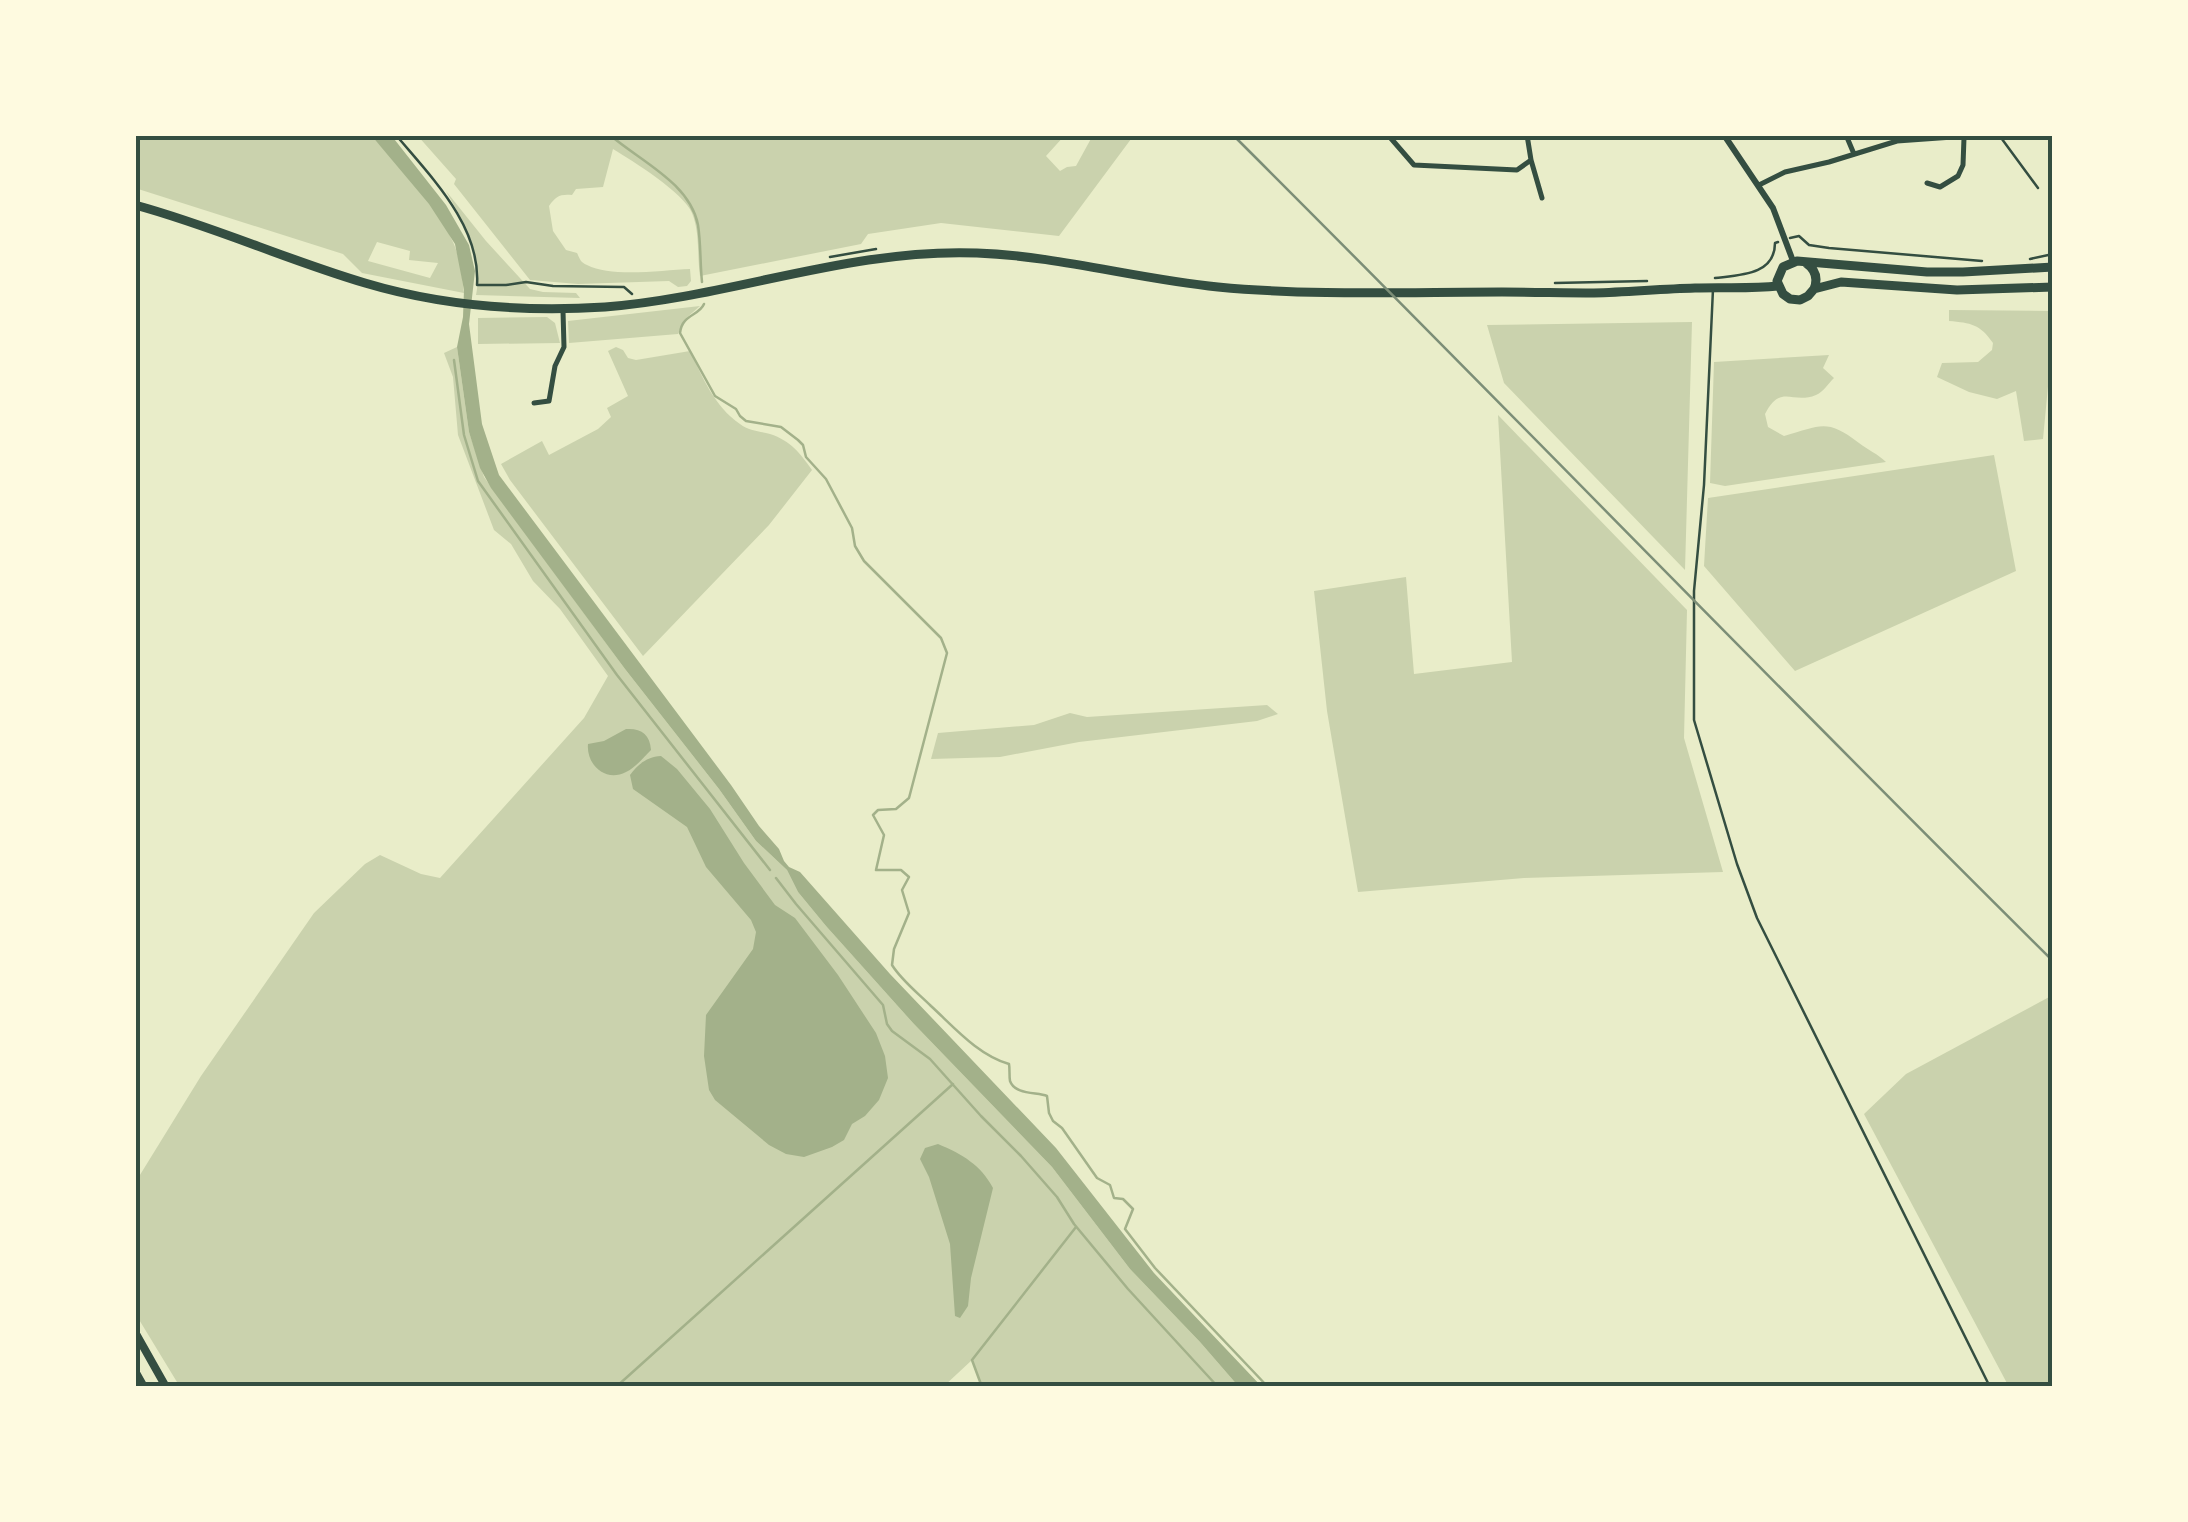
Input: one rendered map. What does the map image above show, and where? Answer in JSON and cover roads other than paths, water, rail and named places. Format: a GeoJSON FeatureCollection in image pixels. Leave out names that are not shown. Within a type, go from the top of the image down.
{"type":"FeatureCollection","features":[{"type":"Feature","properties":{"kind":"highway"},"geometry":{"type":"LineString","coordinates":[[135,205],[364,283],[483,305],[562,308],[640,303],[848,262],[943,252],[1030,258],[1154,280],[1292,292],[1594,293],[1712,283],[1752,288],[1778,286]]}},
{"type":"Feature","properties":{"kind":"highway"},"geometry":{"type":"LineString","coordinates":[[1806,263],[1816,277],[1814,289],[1808,296],[1794,300],[1778,286],[1779,272],[1793,261],[1926,272],[2053,267]]}},
{"type":"Feature","properties":{"kind":"highway"},"geometry":{"type":"LineString","coordinates":[[1814,289],[1841,282],[1956,290],[2053,286]]}},
{"type":"Feature","properties":{"kind":"main road"},"geometry":{"type":"LineString","coordinates":[[135,1332],[166,1387]]}},
{"type":"Feature","properties":{"kind":"main road"},"geometry":{"type":"LineString","coordinates":[[135,1371],[144,1387]]}},
{"type":"Feature","properties":{"kind":"street"},"geometry":{"type":"LineString","coordinates":[[1388,135],[1414,165],[1516,170],[1531,160]]}},
{"type":"Feature","properties":{"kind":"street"},"geometry":{"type":"LineString","coordinates":[[1527,135],[1542,198]]}},
{"type":"Feature","properties":{"kind":"street"},"geometry":{"type":"LineString","coordinates":[[1724,135],[1773,208],[1793,261]]}},
{"type":"Feature","properties":{"kind":"street"},"geometry":{"type":"LineString","coordinates":[[1846,135],[1854,154]]}},
{"type":"Feature","properties":{"kind":"street"},"geometry":{"type":"LineString","coordinates":[[1759,186],[1785,172],[1908,139],[1981,135]]}},
{"type":"Feature","properties":{"kind":"street"},"geometry":{"type":"LineString","coordinates":[[1927,183],[1940,189],[1958,176],[1964,138]]}},
{"type":"Feature","properties":{"kind":"street"},"geometry":{"type":"LineString","coordinates":[[534,402],[549,401],[554,366],[564,347],[562,308]]}},
{"type":"Feature","properties":{"kind":"lane"},"geometry":{"type":"LineString","coordinates":[[1712,283],[1705,468],[1694,591],[1694,720],[1700,746],[1758,918],[1990,1387]]}},
{"type":"Feature","properties":{"kind":"waterway"},"geometry":{"type":"LineString","coordinates":[[610,135],[662,174],[685,197],[698,225],[702,282]]}},
{"type":"Feature","properties":{"kind":"waterway"},"geometry":{"type":"LineString","coordinates":[[704,304],[684,322],[680,333],[715,396],[736,409],[746,421],[781,427],[803,445],[806,457],[826,479],[852,528],[855,546],[864,561],[941,638],[947,653],[909,798],[896,809],[878,810],[873,815],[884,835],[876,870],[901,870],[909,877],[902,890],[909,913],[894,949],[892,965],[967,1040],[1009,1064],[1013,1085],[1021,1091],[1047,1096],[1053,1121],[1097,1178],[1110,1185],[1114,1198],[1123,1199],[1133,1209],[1125,1229],[1155,1268],[1268,1387]]}},
{"type":"Feature","properties":{"kind":"waterway"},"geometry":{"type":"LineString","coordinates":[[454,360],[464,435],[478,481],[617,675],[770,870]]}},
{"type":"Feature","properties":{"kind":"waterway"},"geometry":{"type":"LineString","coordinates":[[776,878],[883,1005],[892,1031],[930,1059],[1021,1156],[1128,1289],[1218,1387]]}},
{"type":"Feature","properties":{"kind":"waterway"},"geometry":{"type":"LineString","coordinates":[[616,1387],[953,1084]]}},
{"type":"Feature","properties":{"kind":"waterway"},"geometry":{"type":"LineString","coordinates":[[982,1387],[972,1360],[1076,1227]]}},
{"type":"Feature","properties":{"kind":"railway"},"geometry":{"type":"LineString","coordinates":[[1233,135],[2053,961]]}}]}
